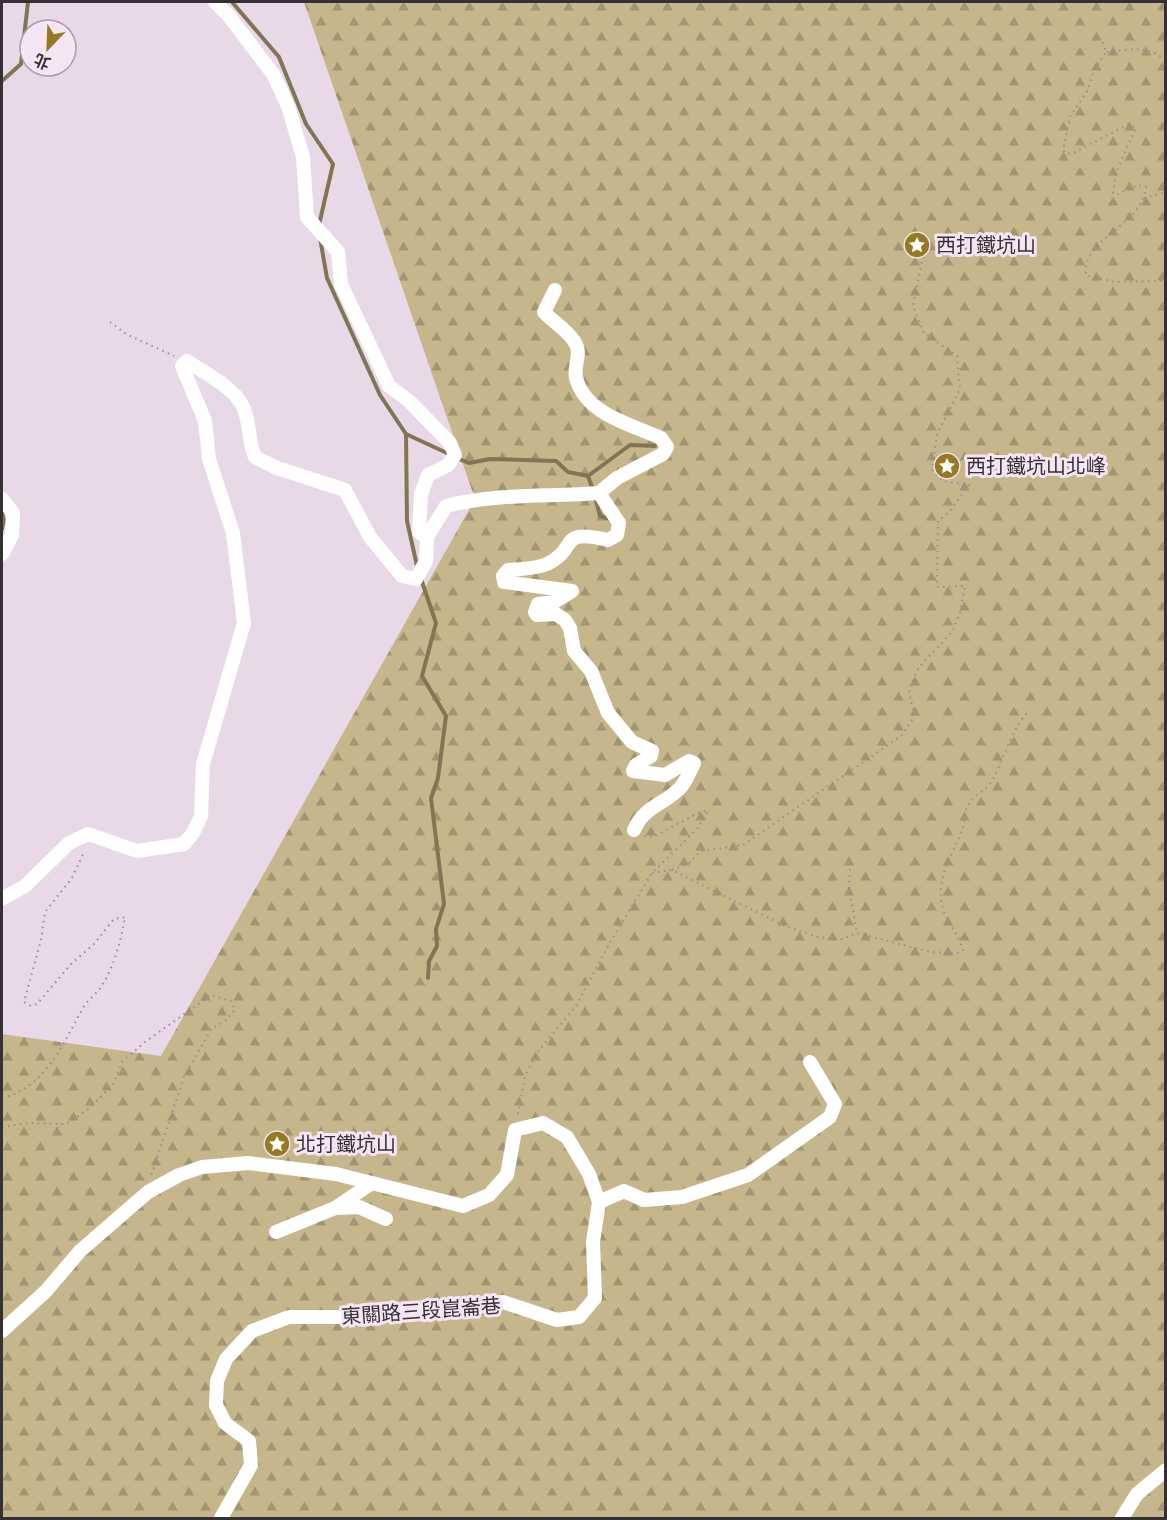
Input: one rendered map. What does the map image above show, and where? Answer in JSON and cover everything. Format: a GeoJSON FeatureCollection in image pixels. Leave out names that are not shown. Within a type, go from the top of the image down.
{"type":"FeatureCollection","features":[{"type":"Feature","properties":{"kind":"street"},"geometry":{"type":"LineString","coordinates":[[215,2],[273,74],[288,106],[303,157],[307,217],[338,252],[341,284],[389,386],[426,418],[450,443],[455,455],[448,465],[428,476],[421,494],[417,519],[419,532],[427,537]]}},
{"type":"Feature","properties":{"kind":"street"},"geometry":{"type":"LineString","coordinates":[[2,899],[25,886],[69,843],[88,834],[137,850],[184,844],[193,833],[201,816],[203,764],[244,623],[233,533],[209,459],[205,422],[182,366],[188,362],[238,398],[246,414],[248,440],[255,457],[277,468],[345,490],[370,537],[402,576],[416,579],[426,561],[427,537],[446,506],[462,502],[598,493],[617,478],[663,454],[667,447],[661,438],[597,410],[586,398],[576,376],[579,355],[574,341],[544,312],[555,290]]}},
{"type":"Feature","properties":{"kind":"street"},"geometry":{"type":"LineString","coordinates":[[598,493],[619,523],[617,534],[608,540],[584,535],[575,536],[546,565],[508,570],[503,576],[504,582],[572,591],[554,602],[538,604],[535,612],[537,615],[556,614],[565,620],[570,628],[574,651],[591,671],[608,713],[632,742],[652,751],[651,756],[636,765],[633,771],[665,775],[689,761],[694,763],[682,787],[654,804],[634,830]]}},
{"type":"Feature","properties":{"kind":"street"},"geometry":{"type":"LineString","coordinates":[[2,499],[14,513],[2,554]]}},
{"type":"Feature","properties":{"kind":"street"},"geometry":{"type":"LineString","coordinates":[[599,1202],[624,1191],[644,1200],[682,1197],[748,1175],[830,1117],[835,1104],[810,1062]]}},
{"type":"Feature","properties":{"kind":"street","name":"東關路三段崑崙巷"},"geometry":{"type":"LineString","coordinates":[[222,1518],[251,1465],[249,1441],[225,1423],[216,1405],[217,1381],[226,1359],[252,1331],[290,1317],[340,1317],[503,1302],[557,1320],[579,1317],[595,1298],[593,1242],[599,1202],[589,1174],[567,1137],[543,1123],[515,1130]]}},
{"type":"Feature","properties":{"kind":"street"},"geometry":{"type":"LineString","coordinates":[[2,1331],[46,1291],[80,1251],[148,1192],[202,1167],[248,1163],[336,1174],[463,1206],[489,1195],[507,1175],[515,1130]]}},
{"type":"Feature","properties":{"kind":"street"},"geometry":{"type":"LineString","coordinates":[[276,1232],[335,1208],[372,1183]]}},
{"type":"Feature","properties":{"kind":"street"},"geometry":{"type":"LineString","coordinates":[[335,1208],[359,1207],[386,1219]]}},
{"type":"Feature","properties":{"kind":"street"},"geometry":{"type":"LineString","coordinates":[[1122,1518],[1137,1494],[1166,1470]]}},
{"type":"Feature","properties":{"kind":"path"},"geometry":{"type":"LineString","coordinates":[[1103,42],[1106,52],[1093,72],[1088,90],[1070,117],[1063,150],[1067,154],[1075,152],[1129,124],[1136,128],[1117,170],[1113,193],[1118,194],[1138,185],[1146,187],[1144,198],[1121,228],[1104,238],[1090,252],[1085,266],[1086,275],[1115,282],[1166,281]]}},
{"type":"Feature","properties":{"kind":"path"},"geometry":{"type":"LineString","coordinates":[[1106,52],[1148,49],[1156,51],[1166,61]]}},
{"type":"Feature","properties":{"kind":"path"},"geometry":{"type":"LineString","coordinates":[[1144,198],[1166,192]]}},
{"type":"Feature","properties":{"kind":"path"},"geometry":{"type":"LineString","coordinates":[[652,873],[672,870],[689,863],[701,851],[743,845],[901,736],[914,717],[909,689],[919,667],[952,632],[960,613],[965,586],[937,587],[938,521],[950,511],[969,485],[943,481],[932,470],[937,434],[960,389],[957,356],[923,332],[913,306],[924,251]]}},
{"type":"Feature","properties":{"kind":"path"},"geometry":{"type":"LineString","coordinates":[[110,322],[126,334],[188,362]]}},
{"type":"Feature","properties":{"kind":"path"},"geometry":{"type":"LineString","coordinates":[[672,870],[785,926],[817,937],[842,939],[857,933],[930,952],[958,953],[963,950],[944,911],[942,891],[944,866],[963,829],[967,806],[989,787],[1008,750],[1018,721],[1029,711]]}},
{"type":"Feature","properties":{"kind":"path"},"geometry":{"type":"LineString","coordinates":[[515,1130],[525,1076],[537,1053],[576,1006],[609,944],[652,873],[698,828],[708,811],[700,812],[653,837],[634,830]]}},
{"type":"Feature","properties":{"kind":"path"},"geometry":{"type":"LineString","coordinates":[[2,1098],[16,1094],[36,1081],[68,1040],[84,1006],[101,988],[112,965],[125,917],[114,919],[94,944],[72,963],[37,1004],[31,1006],[24,1002],[45,912],[72,878],[84,852],[88,834]]}},
{"type":"Feature","properties":{"kind":"path"},"geometry":{"type":"LineString","coordinates":[[850,869],[849,888],[857,933]]}},
{"type":"Feature","properties":{"kind":"path"},"geometry":{"type":"LineString","coordinates":[[2,1127],[30,1123],[66,1124],[86,1111],[114,1085],[122,1062],[145,1042],[211,995],[231,1001],[235,1010],[224,1023],[213,1028],[184,1077],[153,1164],[148,1192]]}},
{"type":"Feature","properties":{"kind":"green space"},"geometry":{"type":"Polygon","coordinates":[[[304,2],[1165,2],[1165,1518],[2,1518],[2,1034],[161,1056],[475,499],[304,2]]]}},
{"type":"Feature","properties":{"kind":"waterway"},"geometry":{"type":"LineString","coordinates":[[2,81],[21,64],[28,2]]}},
{"type":"Feature","properties":{"kind":"waterway"},"geometry":{"type":"LineString","coordinates":[[232,2],[279,57],[306,124],[333,164],[319,225]]}},
{"type":"Feature","properties":{"kind":"waterway"},"geometry":{"type":"LineString","coordinates":[[320,238],[327,278],[380,395],[406,434],[407,521],[417,566]]}},
{"type":"Feature","properties":{"kind":"waterway"},"geometry":{"type":"LineString","coordinates":[[406,434],[449,454]]}},
{"type":"Feature","properties":{"kind":"waterway"},"geometry":{"type":"LineString","coordinates":[[456,458],[469,463],[490,459],[556,461],[568,472],[588,476],[630,445],[655,446]]}},
{"type":"Feature","properties":{"kind":"waterway"},"geometry":{"type":"LineString","coordinates":[[588,476],[593,490]]}},
{"type":"Feature","properties":{"kind":"waterway"},"geometry":{"type":"LineString","coordinates":[[595,497],[600,516],[610,519]]}},
{"type":"Feature","properties":{"kind":"waterway"},"geometry":{"type":"LineString","coordinates":[[2,513],[4,520],[2,529]]}},
{"type":"Feature","properties":{"kind":"waterway"},"geometry":{"type":"LineString","coordinates":[[421,579],[436,623],[422,676],[446,716],[438,778],[431,798],[444,904],[436,929],[437,946],[429,961],[428,978]]}},
{"type":"Feature","properties":{"kind":"place","name":"西打鐵坑山"},"geometry":{"type":"Point","coordinates":[917,245]}},
{"type":"Feature","properties":{"kind":"place","name":"西打鐵坑山北峰"},"geometry":{"type":"Point","coordinates":[947,466]}},
{"type":"Feature","properties":{"kind":"place","name":"北打鐵坑山"},"geometry":{"type":"Point","coordinates":[277,1144]}}]}
